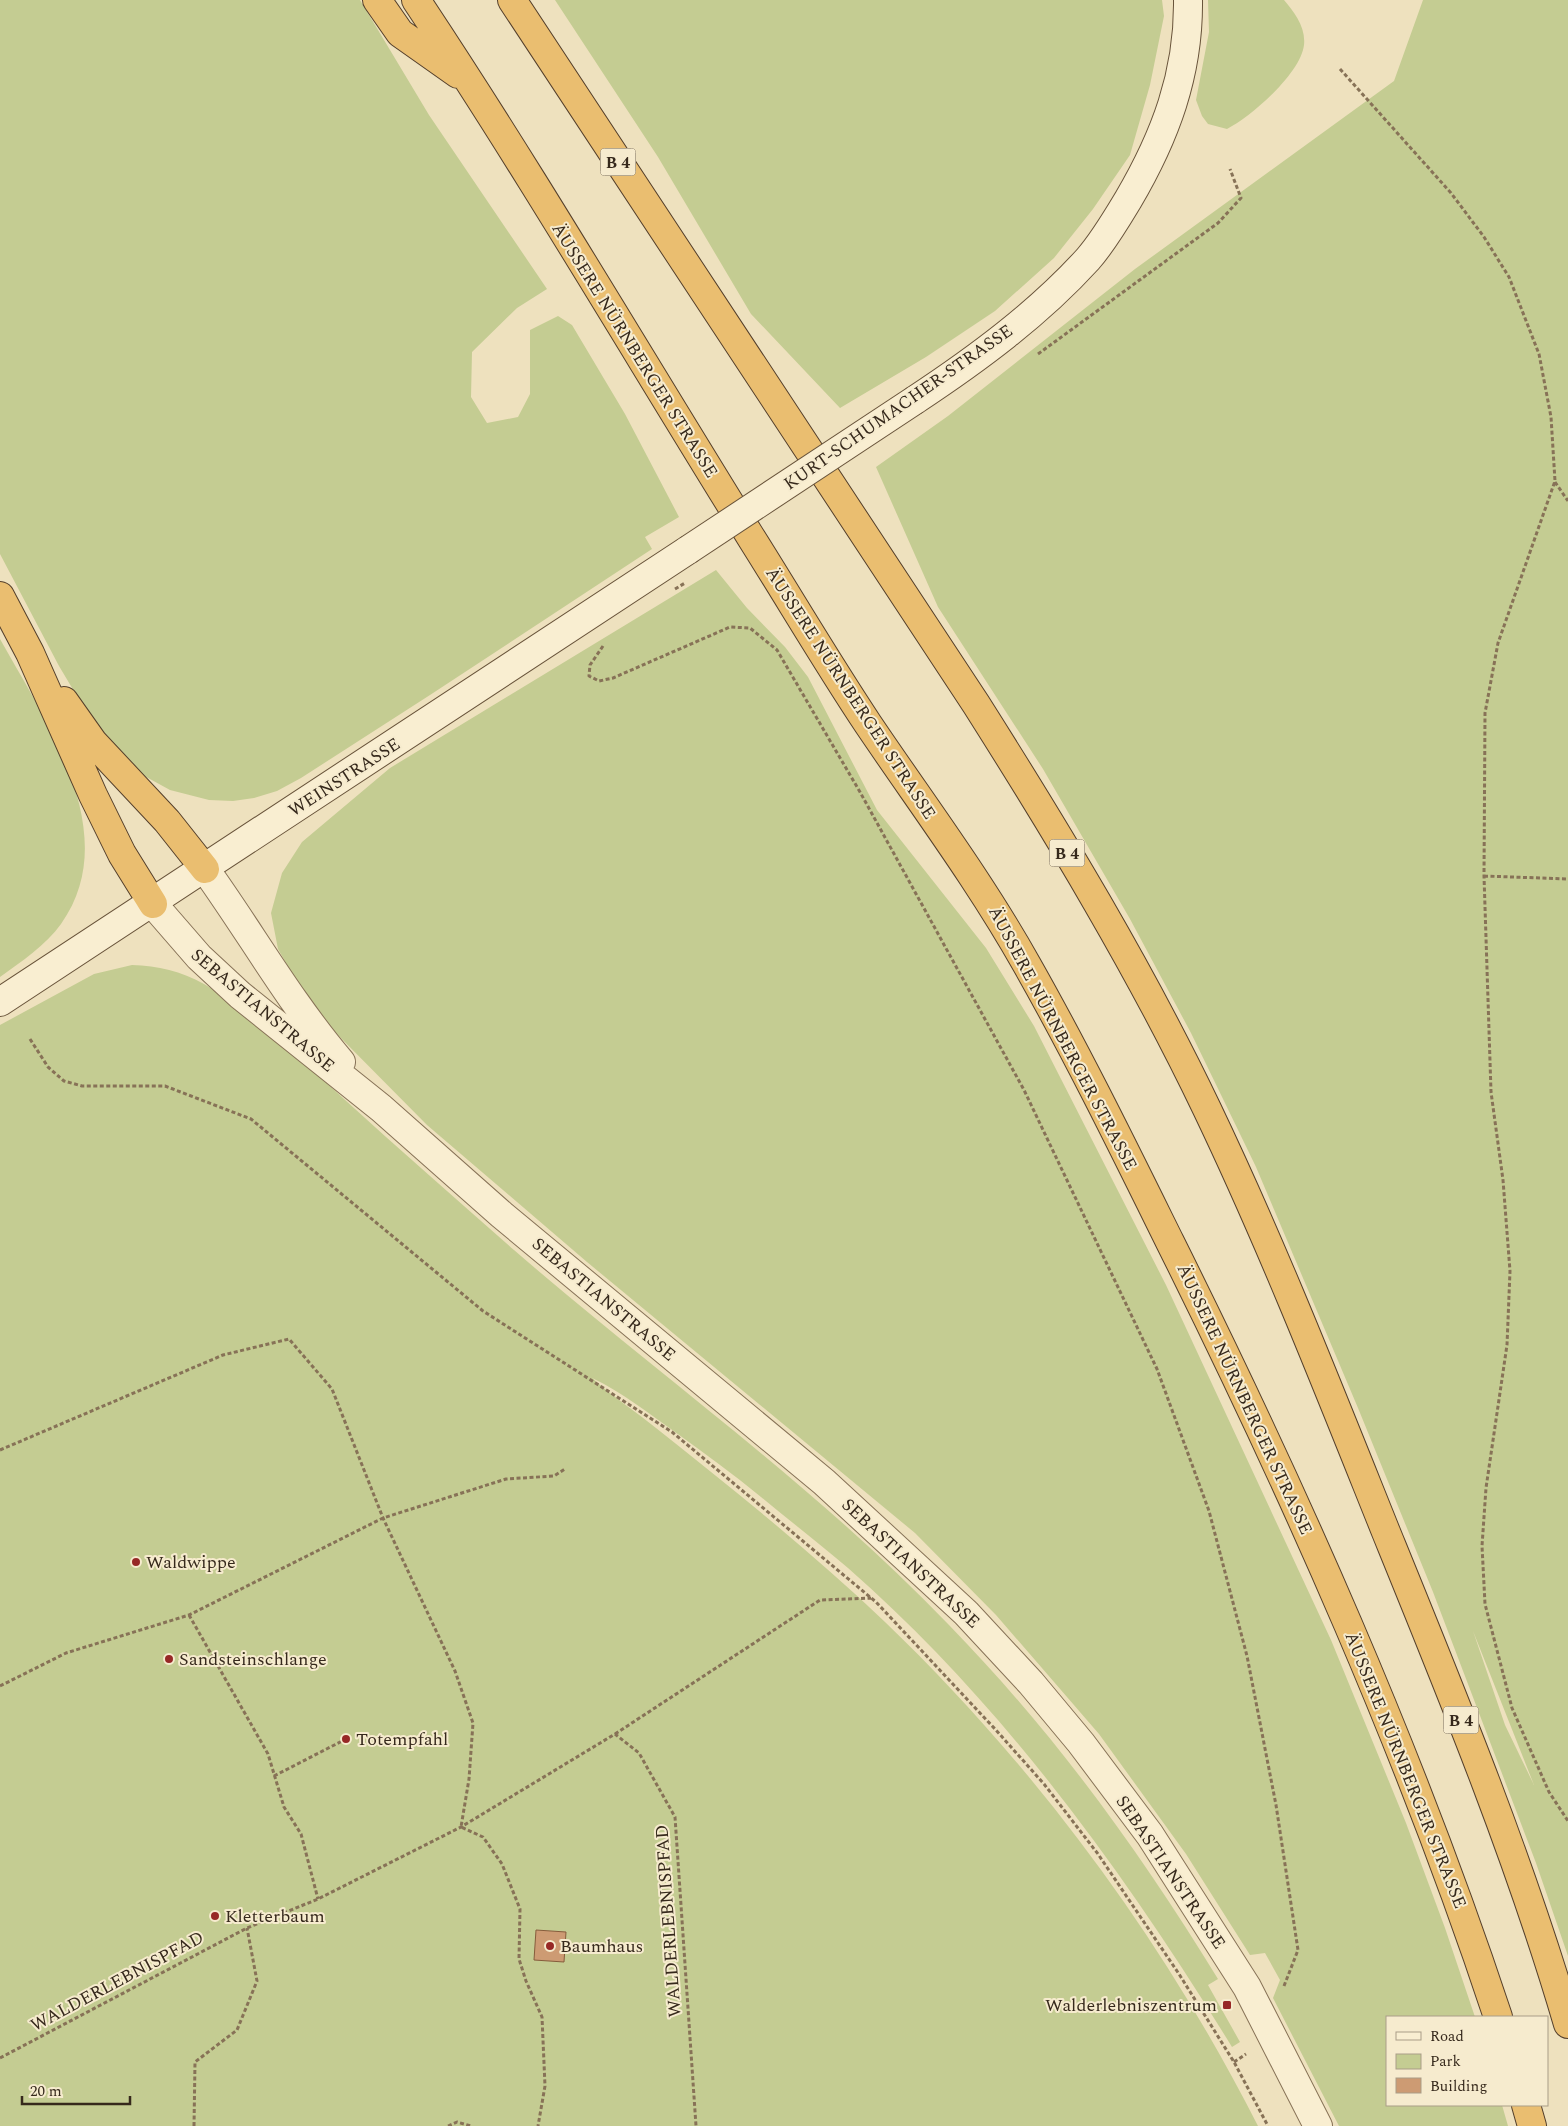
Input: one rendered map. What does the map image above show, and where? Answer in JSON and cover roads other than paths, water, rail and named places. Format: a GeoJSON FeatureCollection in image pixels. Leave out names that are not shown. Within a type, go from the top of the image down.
{"type":"FeatureCollection","features":[{"type":"Feature","properties":{"kind":"highway"},"geometry":{"type":"LineString","coordinates":[[378,0],[400,33],[471,82]]}},
{"type":"Feature","properties":{"kind":"highway","name":"ÄUSSERE NÜRNBERGER STRASSE"},"geometry":{"type":"LineString","coordinates":[[416,0],[471,82],[647,371],[859,710],[984,893],[1027,965],[1114,1131],[1210,1322],[1312,1539],[1415,1785],[1464,1916],[1498,2016]]}},
{"type":"Feature","properties":{"kind":"highway","name":"B 4"},"geometry":{"type":"LineString","coordinates":[[512,0],[976,704],[1045,813],[1146,990],[1205,1106],[1259,1221],[1344,1429],[1493,1801],[1537,1924],[1568,2024]]}},
{"type":"Feature","properties":{"kind":"highway"},"geometry":{"type":"LineString","coordinates":[[0,596],[30,653],[93,795],[122,854],[153,904]]}},
{"type":"Feature","properties":{"kind":"highway"},"geometry":{"type":"LineString","coordinates":[[30,653],[93,742],[167,821],[205,869]]}},
{"type":"Feature","properties":{"kind":"highway"},"geometry":{"type":"LineString","coordinates":[[1526,2106],[1532,2126]]}},
{"type":"Feature","properties":{"kind":"street","name":"KURT-SCHUMACHER-STRASSE"},"geometry":{"type":"LineString","coordinates":[[688,550],[963,367],[1052,296],[1089,258],[1119,215],[1152,160],[1170,113],[1185,49],[1188,0]]}},
{"type":"Feature","properties":{"kind":"street","name":"WEINSTRASSE"},"geometry":{"type":"LineString","coordinates":[[0,1002],[153,904],[688,550]]}},
{"type":"Feature","properties":{"kind":"street","name":"SEBASTIANSTRASSE"},"geometry":{"type":"LineString","coordinates":[[205,869],[301,1011],[381,1108]]}},
{"type":"Feature","properties":{"kind":"street","name":"SEBASTIANSTRASSE"},"geometry":{"type":"LineString","coordinates":[[153,904],[199,957],[233,988],[381,1108],[502,1214],[824,1482],[966,1613],[1031,1684],[1081,1743],[1150,1835],[1247,1987],[1318,2126]]}},
{"type":"Feature","properties":{"kind":"place","name":"Waldwippe"},"geometry":{"type":"Point","coordinates":[136,1562]}},
{"type":"Feature","properties":{"kind":"place","name":"Sandsteinschlange"},"geometry":{"type":"Point","coordinates":[169,1659]}},
{"type":"Feature","properties":{"kind":"place","name":"Totempfahl"},"geometry":{"type":"Point","coordinates":[346,1739]}},
{"type":"Feature","properties":{"kind":"place","name":"Kletterbaum"},"geometry":{"type":"Point","coordinates":[215,1916]}},
{"type":"Feature","properties":{"kind":"place","name":"Baumhaus"},"geometry":{"type":"Point","coordinates":[550,1946]}},
{"type":"Feature","properties":{"kind":"place","name":"Walderlebniszentrum"},"geometry":{"type":"Point","coordinates":[1227,2005]}}]}
